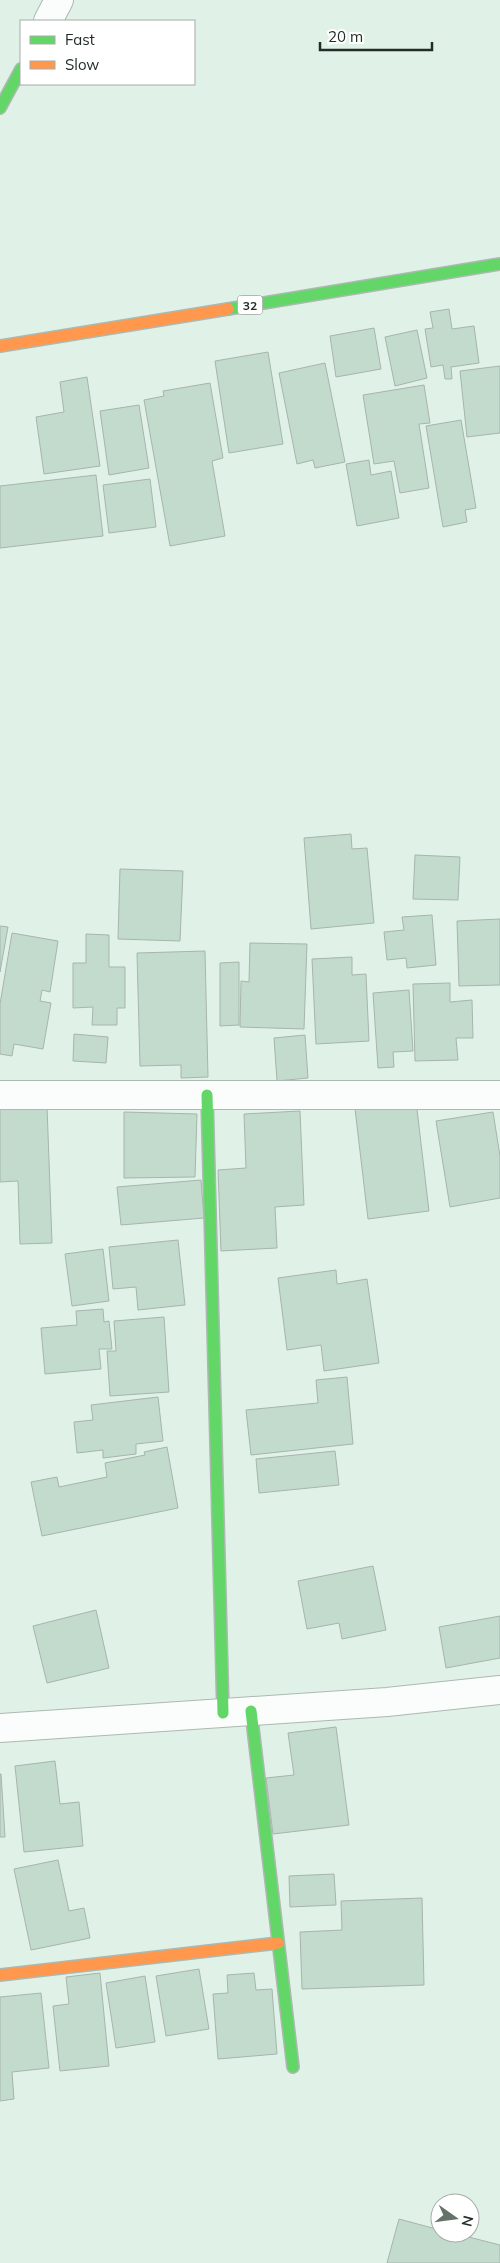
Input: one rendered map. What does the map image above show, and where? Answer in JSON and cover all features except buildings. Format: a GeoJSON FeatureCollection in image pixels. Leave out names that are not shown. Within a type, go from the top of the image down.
{"type":"FeatureCollection","features":[{"type":"Feature","properties":{"kind":"main road"},"geometry":{"type":"LineString","coordinates":[[0,108],[20,71]]}},
{"type":"Feature","properties":{"kind":"main road","name":"32"},"geometry":{"type":"LineString","coordinates":[[0,346],[500,264]]}},
{"type":"Feature","properties":{"kind":"main road"},"geometry":{"type":"LineString","coordinates":[[207,1095],[222,1713]]}},
{"type":"Feature","properties":{"kind":"main road"},"geometry":{"type":"LineString","coordinates":[[252,1711],[293,2067]]}},
{"type":"Feature","properties":{"kind":"main road"},"geometry":{"type":"LineString","coordinates":[[0,1974],[278,1943]]}},
{"type":"Feature","properties":{"kind":"street"},"geometry":{"type":"LineString","coordinates":[[49,20],[59,0]]}},
{"type":"Feature","properties":{"kind":"street"},"geometry":{"type":"LineString","coordinates":[[0,1095],[500,1095]]}},
{"type":"Feature","properties":{"kind":"street"},"geometry":{"type":"LineString","coordinates":[[0,1728],[387,1702],[500,1690]]}},
{"type":"Feature","properties":{"kind":"traffic: fast"},"geometry":{"type":"LineString","coordinates":[[0,108],[20,71]]}},
{"type":"Feature","properties":{"kind":"traffic: fast"},"geometry":{"type":"LineString","coordinates":[[228,309],[500,264]]}},
{"type":"Feature","properties":{"kind":"traffic: fast"},"geometry":{"type":"LineString","coordinates":[[207,1095],[223,1713]]}},
{"type":"Feature","properties":{"kind":"traffic: fast"},"geometry":{"type":"LineString","coordinates":[[251,1711],[293,2067]]}},
{"type":"Feature","properties":{"kind":"traffic: slow"},"geometry":{"type":"LineString","coordinates":[[0,346],[228,309]]}},
{"type":"Feature","properties":{"kind":"traffic: slow"},"geometry":{"type":"LineString","coordinates":[[0,1975],[278,1943]]}}]}
